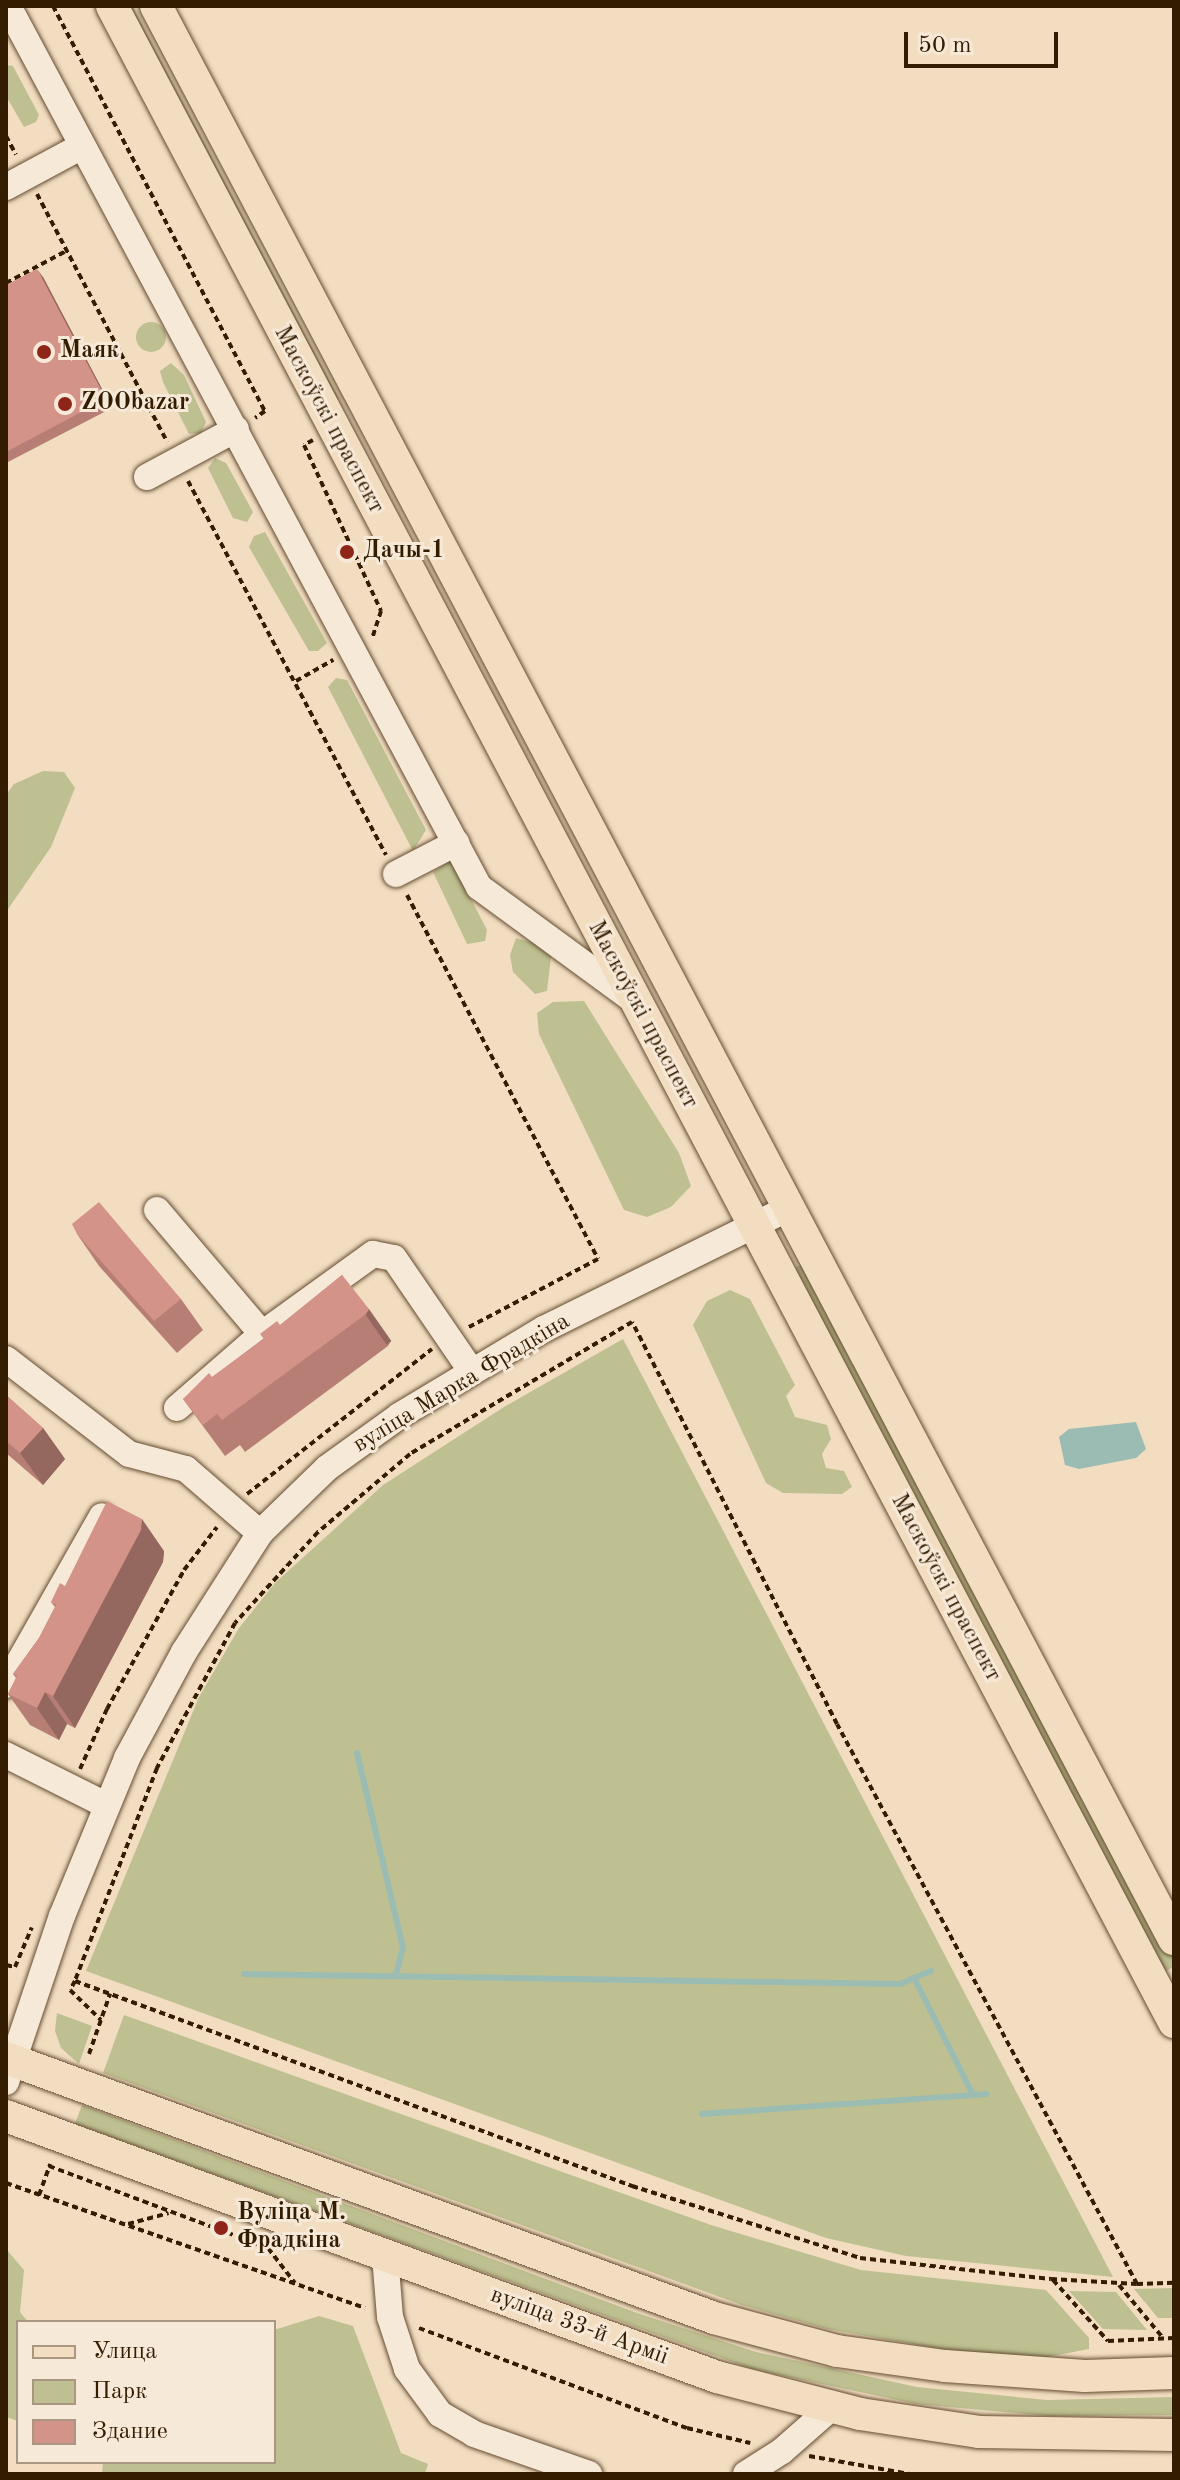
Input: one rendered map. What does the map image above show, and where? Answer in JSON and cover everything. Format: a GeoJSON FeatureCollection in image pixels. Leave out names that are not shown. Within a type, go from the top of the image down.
{"type":"FeatureCollection","features":[{"type":"Feature","properties":{"kind":"main road","name":"Маскоўскі праспект"},"geometry":{"type":"LineString","coordinates":[[112,6],[1174,2022]]}},
{"type":"Feature","properties":{"kind":"main road","name":"Маскоўскі праспект"},"geometry":{"type":"LineString","coordinates":[[156,6],[1174,1939]]}},
{"type":"Feature","properties":{"kind":"main road"},"geometry":{"type":"LineString","coordinates":[[8,2067],[729,2323],[837,2351],[945,2366],[1085,2376],[1174,2373]]}},
{"type":"Feature","properties":{"kind":"main road","name":"вуліца 33-й Арміі"},"geometry":{"type":"LineString","coordinates":[[6,2116],[717,2377],[832,2407],[979,2432],[1174,2435]]}},
{"type":"Feature","properties":{"kind":"street"},"geometry":{"type":"LineString","coordinates":[[8,6],[479,887],[635,1001]]}},
{"type":"Feature","properties":{"kind":"street"},"geometry":{"type":"LineString","coordinates":[[16,182],[82,146]]}},
{"type":"Feature","properties":{"kind":"street"},"geometry":{"type":"LineString","coordinates":[[147,477],[236,429]]}},
{"type":"Feature","properties":{"kind":"street"},"geometry":{"type":"LineString","coordinates":[[396,874],[456,843]]}},
{"type":"Feature","properties":{"kind":"street","name":"вуліца Марка Фрадкіна"},"geometry":{"type":"LineString","coordinates":[[8,2067],[106,1805],[184,1652],[260,1533],[327,1468],[472,1372],[544,1329],[789,1208]]}},
{"type":"Feature","properties":{"kind":"street"},"geometry":{"type":"LineString","coordinates":[[157,1210],[262,1334]]}},
{"type":"Feature","properties":{"kind":"street"},"geometry":{"type":"LineString","coordinates":[[177,1408],[262,1334],[373,1254],[394,1258],[472,1372]]}},
{"type":"Feature","properties":{"kind":"street"},"geometry":{"type":"LineString","coordinates":[[6,1359],[129,1454],[186,1469],[260,1533]]}},
{"type":"Feature","properties":{"kind":"street"},"geometry":{"type":"LineString","coordinates":[[6,1682],[102,1516]]}},
{"type":"Feature","properties":{"kind":"street"},"geometry":{"type":"LineString","coordinates":[[6,1755],[106,1805]]}},
{"type":"Feature","properties":{"kind":"street"},"geometry":{"type":"LineString","coordinates":[[385,2256],[390,2317],[407,2369],[440,2414],[474,2434],[589,2474]]}},
{"type":"Feature","properties":{"kind":"street"},"geometry":{"type":"LineString","coordinates":[[746,2474],[782,2451],[832,2407]]}},
{"type":"Feature","properties":{"kind":"path"},"geometry":{"type":"LineString","coordinates":[[53,6],[265,411],[236,429]]}},
{"type":"Feature","properties":{"kind":"path"},"geometry":{"type":"LineString","coordinates":[[6,136],[16,182],[68,250],[598,1259]]}},
{"type":"Feature","properties":{"kind":"path"},"geometry":{"type":"LineString","coordinates":[[6,283],[68,250]]}},
{"type":"Feature","properties":{"kind":"path"},"geometry":{"type":"LineString","coordinates":[[313,440],[304,445],[381,611],[373,638]]}},
{"type":"Feature","properties":{"kind":"path"},"geometry":{"type":"LineString","coordinates":[[101,2020],[70,1990],[157,1768],[244,1612],[318,1532],[410,1454],[632,1322],[837,1724],[1137,2284]]}},
{"type":"Feature","properties":{"kind":"path"},"geometry":{"type":"LineString","coordinates":[[6,1965],[15,1967]]}},
{"type":"Feature","properties":{"kind":"path"},"geometry":{"type":"LineString","coordinates":[[75,1981],[632,2186],[860,2258],[1051,2279],[1174,2283]]}},
{"type":"Feature","properties":{"kind":"path"},"geometry":{"type":"LineString","coordinates":[[89,2054],[110,1994]]}},
{"type":"Feature","properties":{"kind":"path"},"geometry":{"type":"LineString","coordinates":[[39,2195],[49,2166],[268,2248],[296,2284]]}},
{"type":"Feature","properties":{"kind":"path"},"geometry":{"type":"LineString","coordinates":[[6,2183],[390,2317],[687,2428],[782,2451],[909,2474]]}},
{"type":"Feature","properties":{"kind":"path"},"geometry":{"type":"LineString","coordinates":[[125,2225],[172,2212]]}},
{"type":"Feature","properties":{"kind":"path"},"geometry":{"type":"LineString","coordinates":[[1051,2279],[1108,2341],[1173,2336]]}},
{"type":"Feature","properties":{"kind":"path"},"geometry":{"type":"LineString","coordinates":[[1117,2283],[1163,2338]]}},
{"type":"Feature","properties":{"kind":"green space"},"geometry":{"type":"Polygon","coordinates":[[[125,6],[132,6],[339,399],[332,403],[125,6]]]}},
{"type":"Feature","properties":{"kind":"green space"},"geometry":{"type":"Polygon","coordinates":[[[6,65],[13,66],[39,115],[36,122],[24,127],[6,96],[6,65]]]}},
{"type":"Feature","properties":{"kind":"green space"},"geometry":{"type":"Polygon","coordinates":[[[151,322],[157,323],[165,331],[165,343],[157,351],[151,352],[145,351],[137,343],[136,337],[137,331],[145,323],[151,322]]]}},
{"type":"Feature","properties":{"kind":"green space"},"geometry":{"type":"Polygon","coordinates":[[[171,363],[184,375],[206,422],[201,433],[189,434],[163,382],[160,371],[171,363]]]}},
{"type":"Feature","properties":{"kind":"green space"},"geometry":{"type":"Polygon","coordinates":[[[215,458],[226,463],[253,512],[247,522],[233,518],[208,468],[215,458]]]}},
{"type":"Feature","properties":{"kind":"green space"},"geometry":{"type":"Polygon","coordinates":[[[265,532],[327,643],[318,651],[309,651],[249,547],[254,536],[265,532]]]}},
{"type":"Feature","properties":{"kind":"green space"},"geometry":{"type":"Polygon","coordinates":[[[336,678],[347,680],[426,830],[413,851],[328,687],[336,678]]]}},
{"type":"Feature","properties":{"kind":"green space"},"geometry":{"type":"Polygon","coordinates":[[[43,771],[64,772],[75,788],[51,847],[6,912],[6,795],[14,784],[43,771]]]}},
{"type":"Feature","properties":{"kind":"green space"},"geometry":{"type":"Polygon","coordinates":[[[451,860],[487,930],[485,941],[467,944],[433,872],[451,860]]]}},
{"type":"Feature","properties":{"kind":"green space"},"geometry":{"type":"Polygon","coordinates":[[[516,938],[542,945],[551,957],[547,991],[535,994],[513,972],[510,955],[516,938]]]}},
{"type":"Feature","properties":{"kind":"green space"},"geometry":{"type":"Polygon","coordinates":[[[584,1001],[679,1153],[691,1186],[671,1207],[647,1217],[624,1210],[539,1034],[537,1013],[553,1002],[584,1001]]]}},
{"type":"Feature","properties":{"kind":"green space"},"geometry":{"type":"Polygon","coordinates":[[[804,1263],[1174,1959],[1174,1967],[1162,1973],[789,1271],[804,1263]]]}},
{"type":"Feature","properties":{"kind":"green space"},"geometry":{"type":"Polygon","coordinates":[[[730,1290],[750,1299],[795,1385],[786,1396],[795,1417],[827,1425],[831,1439],[822,1454],[826,1468],[844,1471],[852,1487],[842,1494],[783,1493],[766,1483],[693,1325],[707,1301],[730,1290]]]}},
{"type":"Feature","properties":{"kind":"green space"},"geometry":{"type":"Polygon","coordinates":[[[623,1339],[1113,2277],[906,2256],[826,2238],[86,1971],[199,1697],[239,1628],[275,1583],[383,1485],[504,1407],[623,1339]]]}},
{"type":"Feature","properties":{"kind":"green space"},"geometry":{"type":"Polygon","coordinates":[[[57,2013],[92,2026],[79,2064],[61,2048],[55,2031],[57,2013]]]}},
{"type":"Feature","properties":{"kind":"green space"},"geometry":{"type":"Polygon","coordinates":[[[124,2015],[711,2225],[861,2270],[1046,2290],[1089,2338],[1089,2349],[1047,2357],[959,2352],[827,2329],[742,2305],[103,2073],[124,2015]]]}},
{"type":"Feature","properties":{"kind":"green space"},"geometry":{"type":"Polygon","coordinates":[[[82,2105],[637,2313],[756,2352],[917,2387],[1047,2400],[1174,2397],[1174,2415],[1048,2416],[916,2404],[752,2369],[75,2124],[82,2105]]]}},
{"type":"Feature","properties":{"kind":"green space"},"geometry":{"type":"Polygon","coordinates":[[[6,2249],[24,2270],[20,2312],[26,2320],[16,2320],[16,2420],[6,2417],[6,2249]]]}},
{"type":"Feature","properties":{"kind":"green space"},"geometry":{"type":"Polygon","coordinates":[[[1174,2288],[1174,2318],[1158,2318],[1134,2289],[1174,2288]]]}},
{"type":"Feature","properties":{"kind":"green space"},"geometry":{"type":"Polygon","coordinates":[[[1069,2291],[1116,2292],[1147,2330],[1103,2329],[1069,2291]]]}},
{"type":"Feature","properties":{"kind":"green space"},"geometry":{"type":"Polygon","coordinates":[[[319,2316],[353,2326],[401,2453],[428,2464],[425,2474],[102,2474],[103,2464],[276,2464],[276,2329],[319,2316]]]}},
{"type":"Feature","properties":{"kind":"water"},"geometry":{"type":"Polygon","coordinates":[[[1136,1422],[1146,1449],[1136,1458],[1079,1469],[1065,1465],[1059,1437],[1069,1429],[1136,1422]]]}},
{"type":"Feature","properties":{"kind":"building","name":"Маяк"},"geometry":{"type":"Polygon","coordinates":[[[37,269],[106,399],[6,452],[6,285],[37,269]]]}},
{"type":"Feature","properties":{"kind":"building"},"geometry":{"type":"Polygon","coordinates":[[[99,1202],[181,1299],[154,1321],[77,1234],[72,1224],[99,1202]]]}},
{"type":"Feature","properties":{"kind":"building"},"geometry":{"type":"Polygon","coordinates":[[[342,1275],[369,1309],[366,1314],[222,1420],[217,1414],[203,1425],[183,1399],[209,1373],[212,1377],[264,1339],[260,1334],[277,1321],[280,1325],[342,1275]]]}},
{"type":"Feature","properties":{"kind":"building"},"geometry":{"type":"Polygon","coordinates":[[[6,1395],[43,1428],[20,1453],[6,1441],[6,1395]]]}},
{"type":"Feature","properties":{"kind":"building"},"geometry":{"type":"Polygon","coordinates":[[[107,1501],[142,1519],[141,1530],[53,1696],[45,1692],[37,1708],[8,1694],[17,1676],[13,1674],[39,1638],[56,1605],[51,1602],[60,1583],[65,1586],[107,1501]]]}},
{"type":"Feature","properties":{"kind":"waterway"},"geometry":{"type":"LineString","coordinates":[[357,1753],[403,1947],[396,1976]]}},
{"type":"Feature","properties":{"kind":"waterway"},"geometry":{"type":"LineString","coordinates":[[244,1974],[900,1984],[931,1971]]}},
{"type":"Feature","properties":{"kind":"waterway"},"geometry":{"type":"LineString","coordinates":[[914,1978],[973,2095]]}},
{"type":"Feature","properties":{"kind":"waterway"},"geometry":{"type":"LineString","coordinates":[[702,2114],[986,2094]]}},
{"type":"Feature","properties":{"kind":"place","name":"Маяк"},"geometry":{"type":"Point","coordinates":[44,352]}},
{"type":"Feature","properties":{"kind":"place","name":"ZOObazar"},"geometry":{"type":"Point","coordinates":[65,404]}},
{"type":"Feature","properties":{"kind":"place","name":"Дачы-1"},"geometry":{"type":"Point","coordinates":[347,552]}},
{"type":"Feature","properties":{"kind":"place","name":"Вуліца М. Фрадкіна"},"geometry":{"type":"Point","coordinates":[221,2228]}}]}
